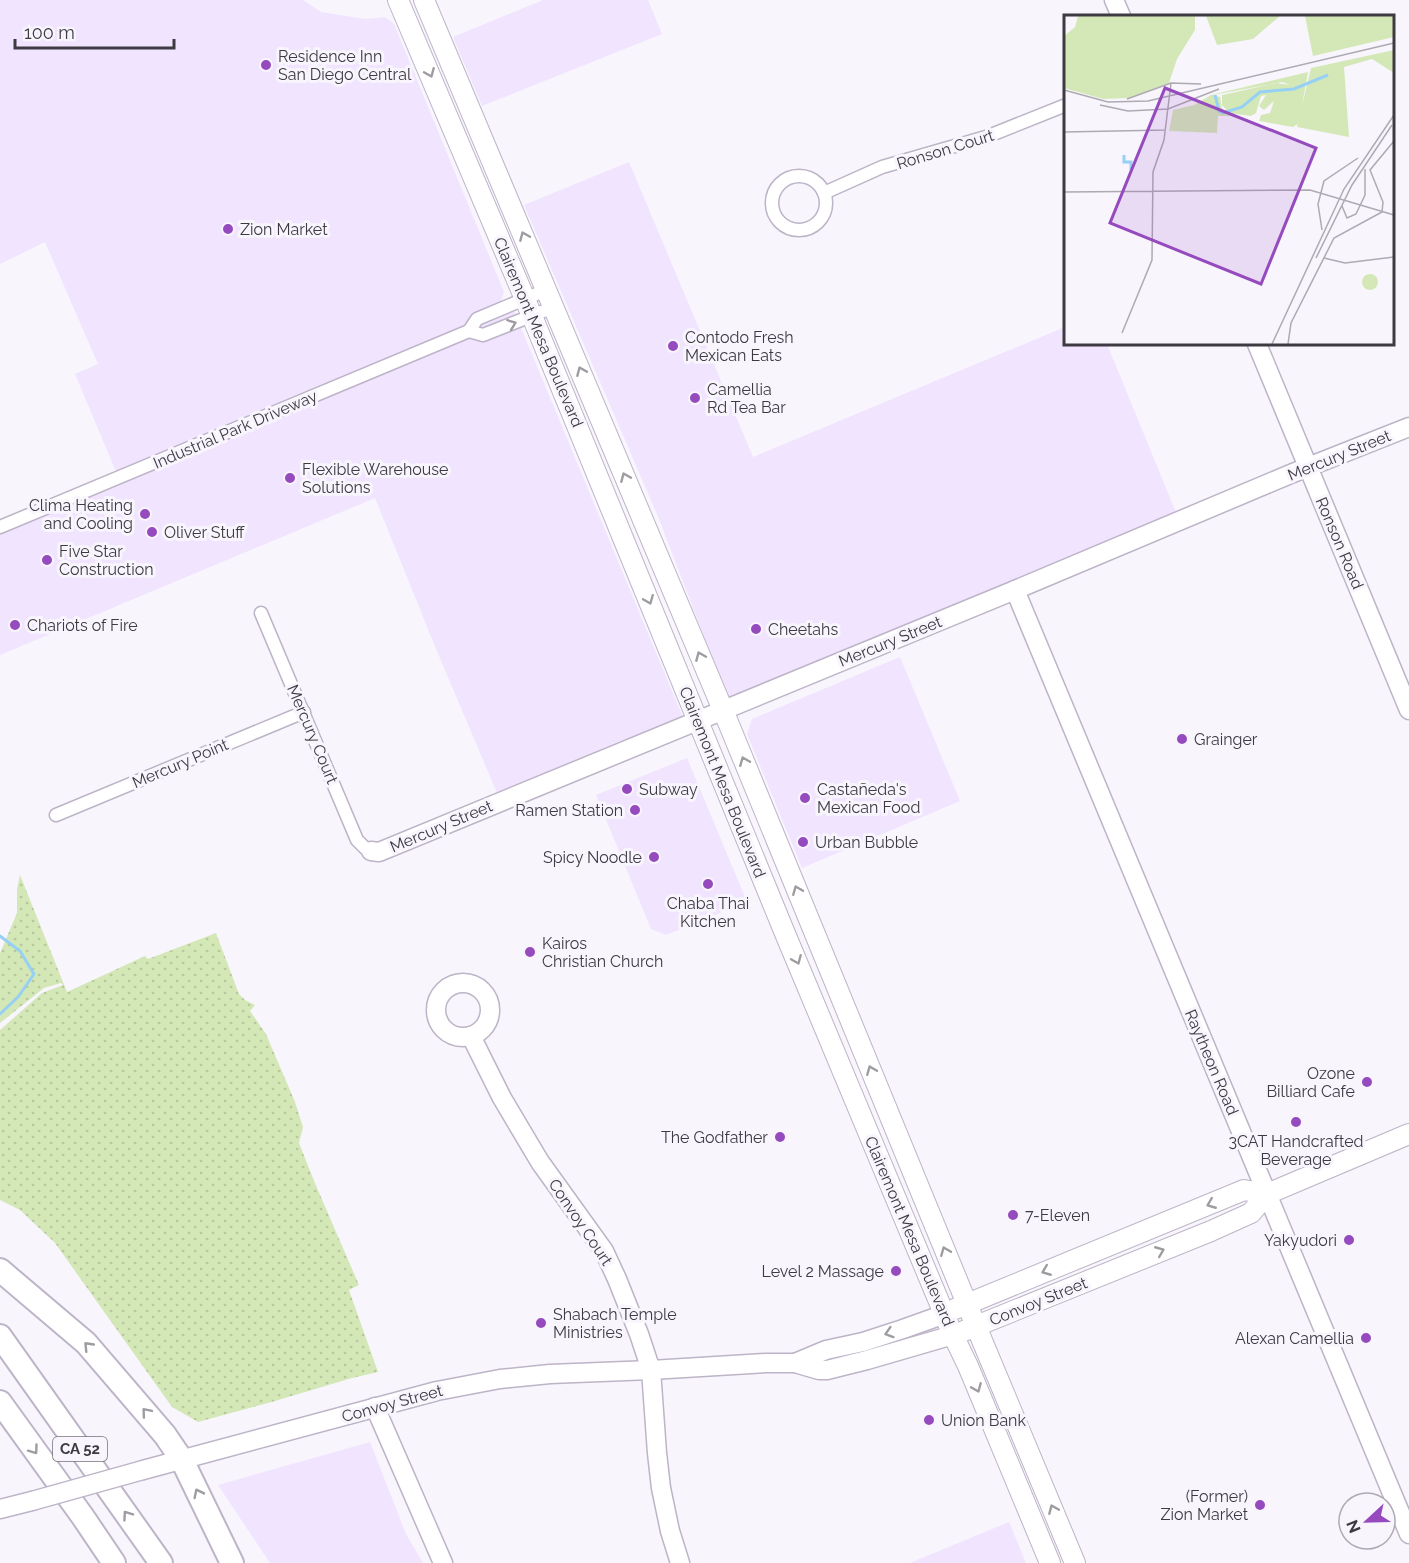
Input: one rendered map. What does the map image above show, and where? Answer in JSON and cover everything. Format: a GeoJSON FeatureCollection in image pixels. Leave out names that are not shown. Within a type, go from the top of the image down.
{"type":"FeatureCollection","features":[{"type":"Feature","properties":{"kind":"highway"},"geometry":{"type":"LineString","coordinates":[[0,1270],[86,1343],[165,1435],[182,1460],[232,1563]]}},
{"type":"Feature","properties":{"kind":"highway","name":"CA 52"},"geometry":{"type":"LineString","coordinates":[[0,1336],[161,1563]]}},
{"type":"Feature","properties":{"kind":"highway","name":"CA 52"},"geometry":{"type":"LineString","coordinates":[[0,1402],[114,1563]]}},
{"type":"Feature","properties":{"kind":"main road","name":"Clairemont Mesa Boulevard"},"geometry":{"type":"LineString","coordinates":[[398,0],[529,307],[953,1335],[1050,1563]]}},
{"type":"Feature","properties":{"kind":"main road","name":"Clairemont Mesa Boulevard"},"geometry":{"type":"LineString","coordinates":[[424,0],[723,710],[1075,1563]]}},
{"type":"Feature","properties":{"kind":"main road","name":"Convoy Street"},"geometry":{"type":"LineString","coordinates":[[953,1335],[1211,1231],[1251,1213],[1266,1194],[1409,1134]]}},
{"type":"Feature","properties":{"kind":"main road","name":"Convoy Street"},"geometry":{"type":"LineString","coordinates":[[945,1314],[1244,1190],[1266,1194]]}},
{"type":"Feature","properties":{"kind":"street"},"geometry":{"type":"LineString","coordinates":[[1114,0],[1121,15]]}},
{"type":"Feature","properties":{"kind":"street","name":"Ronson Court"},"geometry":{"type":"LineString","coordinates":[[824,193],[882,167],[986,137],[1064,105]]}},
{"type":"Feature","properties":{"kind":"street"},"geometry":{"type":"LineString","coordinates":[[798,176],[810,179],[816,182],[824,193],[825,212],[813,227],[800,230],[788,228],[774,214],[772,201],[776,189],[785,180],[798,176]]}},
{"type":"Feature","properties":{"kind":"street","name":"Industrial Park Driveway"},"geometry":{"type":"LineString","coordinates":[[469,331],[483,335],[529,307],[550,298]]}},
{"type":"Feature","properties":{"kind":"street","name":"Industrial Park Driveway"},"geometry":{"type":"LineString","coordinates":[[0,527],[469,331],[477,319],[529,307],[550,298]]}},
{"type":"Feature","properties":{"kind":"street","name":"Ronson Road"},"geometry":{"type":"LineString","coordinates":[[1257,345],[1409,710]]}},
{"type":"Feature","properties":{"kind":"street","name":"Mercury Street"},"geometry":{"type":"LineString","coordinates":[[371,850],[380,852],[1409,427]]}},
{"type":"Feature","properties":{"kind":"street","name":"Raytheon Road"},"geometry":{"type":"LineString","coordinates":[[1015,590],[1409,1534]]}},
{"type":"Feature","properties":{"kind":"street","name":"Mercury Court"},"geometry":{"type":"LineString","coordinates":[[261,613],[357,840],[365,848],[371,850]]}},
{"type":"Feature","properties":{"kind":"street","name":"Mercury Point"},"geometry":{"type":"LineString","coordinates":[[56,815],[304,712]]}},
{"type":"Feature","properties":{"kind":"street","name":"Convoy Court"},"geometry":{"type":"LineString","coordinates":[[471,1036],[502,1098],[540,1162],[604,1251],[639,1334],[651,1370],[661,1488],[670,1531],[680,1563]]}},
{"type":"Feature","properties":{"kind":"street","name":"Convoy Street"},"geometry":{"type":"LineString","coordinates":[[795,1363],[826,1350],[874,1338],[945,1314]]}},
{"type":"Feature","properties":{"kind":"street","name":"Convoy Street"},"geometry":{"type":"LineString","coordinates":[[0,1509],[437,1390],[500,1379],[550,1374],[795,1363],[827,1370],[953,1335]]}},
{"type":"Feature","properties":{"kind":"street"},"geometry":{"type":"LineString","coordinates":[[375,1407],[443,1563]]}},
{"type":"Feature","properties":{"kind":"shaded area"},"geometry":{"type":"Polygon","coordinates":[[[0,0],[303,0],[321,12],[365,19],[385,17],[394,24],[504,292],[501,301],[509,299],[684,720],[620,741],[497,793],[375,498],[0,655],[0,520],[117,474],[75,374],[98,364],[45,242],[0,264],[0,0]]]}},
{"type":"Feature","properties":{"kind":"shaded area"},"geometry":{"type":"Polygon","coordinates":[[[543,0],[648,0],[662,34],[482,106],[453,37],[543,0]]]}},
{"type":"Feature","properties":{"kind":"shaded area"},"geometry":{"type":"Polygon","coordinates":[[[629,162],[753,457],[1064,327],[1064,345],[1107,345],[1177,515],[728,699],[659,519],[524,205],[629,162]]]}},
{"type":"Feature","properties":{"kind":"shaded area"},"geometry":{"type":"Polygon","coordinates":[[[900,657],[960,801],[802,868],[747,734],[752,719],[900,657]]]}},
{"type":"Feature","properties":{"kind":"shaded area"},"geometry":{"type":"Polygon","coordinates":[[[687,758],[747,902],[666,935],[651,929],[596,795],[687,758]]]}},
{"type":"Feature","properties":{"kind":"shaded area"},"geometry":{"type":"Polygon","coordinates":[[[370,1442],[406,1534],[423,1563],[270,1563],[218,1485],[370,1442]]]}},
{"type":"Feature","properties":{"kind":"shaded area"},"geometry":{"type":"Polygon","coordinates":[[[1009,1522],[1026,1563],[910,1563],[1009,1522]]]}},
{"type":"Feature","properties":{"kind":"green space"},"geometry":{"type":"Polygon","coordinates":[[[20,875],[67,992],[145,956],[148,959],[216,933],[239,994],[255,1005],[250,1011],[266,1034],[295,1102],[303,1127],[299,1143],[359,1285],[349,1290],[378,1372],[198,1422],[172,1407],[55,1243],[20,1210],[0,1200],[0,1030],[42,993],[63,985],[61,983],[44,988],[0,1023],[0,953],[17,913],[17,889],[20,875]]]}},
{"type":"Feature","properties":{"kind":"waterway"},"geometry":{"type":"LineString","coordinates":[[0,936],[20,951],[34,974],[18,997],[0,1014]]}},
{"type":"Feature","properties":{"kind":"place","name":"Residence Inn San Diego Central"},"geometry":{"type":"Point","coordinates":[266,65]}},
{"type":"Feature","properties":{"kind":"place","name":"Zion Market"},"geometry":{"type":"Point","coordinates":[228,229]}},
{"type":"Feature","properties":{"kind":"place","name":"Contodo Fresh Mexican Eats"},"geometry":{"type":"Point","coordinates":[673,346]}},
{"type":"Feature","properties":{"kind":"place","name":"Camellia Rd Tea Bar"},"geometry":{"type":"Point","coordinates":[695,398]}},
{"type":"Feature","properties":{"kind":"place","name":"Flexible Warehouse Solutions"},"geometry":{"type":"Point","coordinates":[290,478]}},
{"type":"Feature","properties":{"kind":"place","name":"Clima Heating and Cooling"},"geometry":{"type":"Point","coordinates":[145,514]}},
{"type":"Feature","properties":{"kind":"place","name":"Oliver Stuff"},"geometry":{"type":"Point","coordinates":[152,532]}},
{"type":"Feature","properties":{"kind":"place","name":"Five Star Construction"},"geometry":{"type":"Point","coordinates":[47,560]}},
{"type":"Feature","properties":{"kind":"place","name":"Chariots of Fire"},"geometry":{"type":"Point","coordinates":[15,625]}},
{"type":"Feature","properties":{"kind":"place","name":"Cheetahs"},"geometry":{"type":"Point","coordinates":[756,629]}},
{"type":"Feature","properties":{"kind":"place","name":"Grainger"},"geometry":{"type":"Point","coordinates":[1182,739]}},
{"type":"Feature","properties":{"kind":"place","name":"Subway"},"geometry":{"type":"Point","coordinates":[627,789]}},
{"type":"Feature","properties":{"kind":"place","name":"Castañeda's Mexican Food"},"geometry":{"type":"Point","coordinates":[805,798]}},
{"type":"Feature","properties":{"kind":"place","name":"Ramen Station"},"geometry":{"type":"Point","coordinates":[635,810]}},
{"type":"Feature","properties":{"kind":"place","name":"Urban Bubble"},"geometry":{"type":"Point","coordinates":[803,842]}},
{"type":"Feature","properties":{"kind":"place","name":"Spicy Noodle"},"geometry":{"type":"Point","coordinates":[654,857]}},
{"type":"Feature","properties":{"kind":"place","name":"Chaba Thai Kitchen"},"geometry":{"type":"Point","coordinates":[708,884]}},
{"type":"Feature","properties":{"kind":"place","name":"Kairos Christian Church"},"geometry":{"type":"Point","coordinates":[530,952]}},
{"type":"Feature","properties":{"kind":"place","name":"Ozone Billiard Cafe"},"geometry":{"type":"Point","coordinates":[1367,1082]}},
{"type":"Feature","properties":{"kind":"place","name":"3CAT Handcrafted Beverage"},"geometry":{"type":"Point","coordinates":[1296,1122]}},
{"type":"Feature","properties":{"kind":"place","name":"The Godfather"},"geometry":{"type":"Point","coordinates":[780,1137]}},
{"type":"Feature","properties":{"kind":"place","name":"7-Eleven"},"geometry":{"type":"Point","coordinates":[1013,1215]}},
{"type":"Feature","properties":{"kind":"place","name":"Yakyudori"},"geometry":{"type":"Point","coordinates":[1349,1240]}},
{"type":"Feature","properties":{"kind":"place","name":"Level 2 Massage"},"geometry":{"type":"Point","coordinates":[896,1271]}},
{"type":"Feature","properties":{"kind":"place","name":"Shabach Temple Ministries"},"geometry":{"type":"Point","coordinates":[541,1323]}},
{"type":"Feature","properties":{"kind":"place","name":"Alexan Camellia"},"geometry":{"type":"Point","coordinates":[1366,1338]}},
{"type":"Feature","properties":{"kind":"place","name":"Union Bank"},"geometry":{"type":"Point","coordinates":[929,1420]}},
{"type":"Feature","properties":{"kind":"place","name":"(Former) Zion Market"},"geometry":{"type":"Point","coordinates":[1260,1505]}}]}
